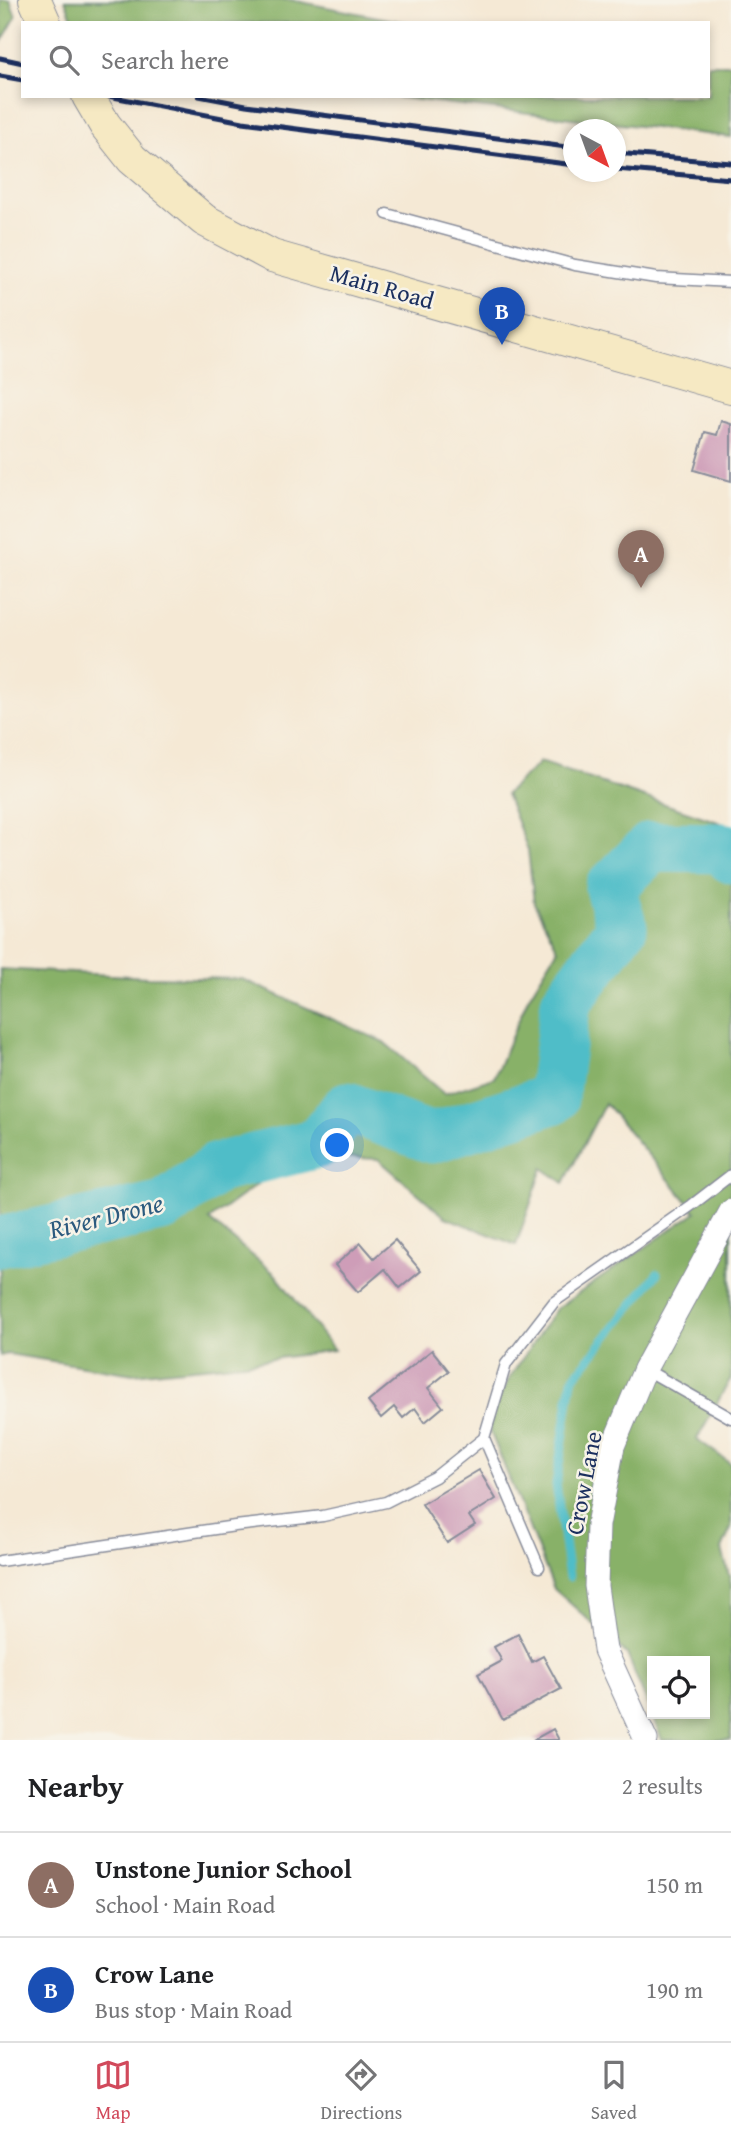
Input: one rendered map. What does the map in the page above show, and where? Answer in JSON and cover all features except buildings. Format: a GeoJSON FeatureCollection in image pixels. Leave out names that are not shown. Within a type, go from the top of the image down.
{"type":"FeatureCollection","features":[{"type":"Feature","properties":{"kind":"main road"},"geometry":{"type":"LineString","coordinates":[[35,0],[44,21]]}},
{"type":"Feature","properties":{"kind":"main road","name":"Main Road"},"geometry":{"type":"LineString","coordinates":[[89,98],[105,125],[132,159],[204,220],[272,256],[731,387]]}},
{"type":"Feature","properties":{"kind":"street","name":"Crow Lane"},"geometry":{"type":"LineString","coordinates":[[646,1740],[605,1650],[596,1586],[598,1525],[613,1446],[645,1369],[731,1211]]}},
{"type":"Feature","properties":{"kind":"lane"},"geometry":{"type":"LineString","coordinates":[[387,214],[575,265],[656,278],[731,282]]}},
{"type":"Feature","properties":{"kind":"lane"},"geometry":{"type":"LineString","coordinates":[[0,1561],[235,1526],[323,1516],[386,1502],[435,1477],[484,1438],[506,1364],[554,1302],[731,1175]]}},
{"type":"Feature","properties":{"kind":"lane"},"geometry":{"type":"LineString","coordinates":[[645,1369],[731,1418]]}},
{"type":"Feature","properties":{"kind":"lane"},"geometry":{"type":"LineString","coordinates":[[484,1438],[539,1567]]}},
{"type":"Feature","properties":{"kind":"green space"},"geometry":{"type":"Polygon","coordinates":[[[0,0],[10,0],[16,17],[2,41],[0,0]]]}},
{"type":"Feature","properties":{"kind":"green space"},"geometry":{"type":"Polygon","coordinates":[[[65,0],[291,0],[398,21],[73,21],[65,0]]]}},
{"type":"Feature","properties":{"kind":"green space"},"geometry":{"type":"Polygon","coordinates":[[[710,64],[731,64],[731,137],[626,125],[626,119],[580,119],[403,98],[710,98],[710,64]]]}},
{"type":"Feature","properties":{"kind":"green space"},"geometry":{"type":"Polygon","coordinates":[[[540,762],[721,823],[731,832],[731,1378],[697,1439],[731,1464],[731,1528],[722,1549],[731,1584],[731,1740],[662,1740],[653,1719],[710,1719],[710,1656],[647,1656],[647,1703],[627,1654],[554,1589],[486,1421],[510,1377],[556,1309],[696,1212],[605,1103],[564,1183],[543,1168],[516,1245],[445,1217],[378,1159],[337,1157],[262,1181],[209,1220],[275,1274],[334,1350],[244,1363],[133,1374],[8,1354],[0,1356],[0,969],[242,979],[384,1042],[444,1094],[494,1078],[528,998],[558,949],[534,903],[528,850],[506,794],[540,762]]]}},
{"type":"Feature","properties":{"kind":"waterway","name":"River Drone"},"geometry":{"type":"LineString","coordinates":[[0,1242],[164,1206],[217,1168],[318,1143],[347,1107],[432,1138],[553,1099],[566,1002],[622,927],[610,888],[651,847],[723,848],[731,858]]}},
{"type":"Feature","properties":{"kind":"waterway"},"geometry":{"type":"LineString","coordinates":[[569,1577],[556,1484],[572,1380],[657,1274]]}},
{"type":"Feature","properties":{"kind":"railway"},"geometry":{"type":"LineString","coordinates":[[0,58],[21,63]]}},
{"type":"Feature","properties":{"kind":"railway"},"geometry":{"type":"LineString","coordinates":[[0,76],[21,80]]}},
{"type":"Feature","properties":{"kind":"railway"},"geometry":{"type":"LineString","coordinates":[[118,98],[243,122],[563,164]]}},
{"type":"Feature","properties":{"kind":"railway"},"geometry":{"type":"LineString","coordinates":[[209,98],[563,147]]}},
{"type":"Feature","properties":{"kind":"railway"},"geometry":{"type":"LineString","coordinates":[[626,154],[731,163]]}},
{"type":"Feature","properties":{"kind":"railway"},"geometry":{"type":"LineString","coordinates":[[626,170],[731,179]]}},
{"type":"Feature","properties":{"kind":"place","name":"Crow Lane"},"geometry":{"type":"Point","coordinates":[502,345]}},
{"type":"Feature","properties":{"kind":"place","name":"Unstone Junior School"},"geometry":{"type":"Point","coordinates":[641,588]}}]}
